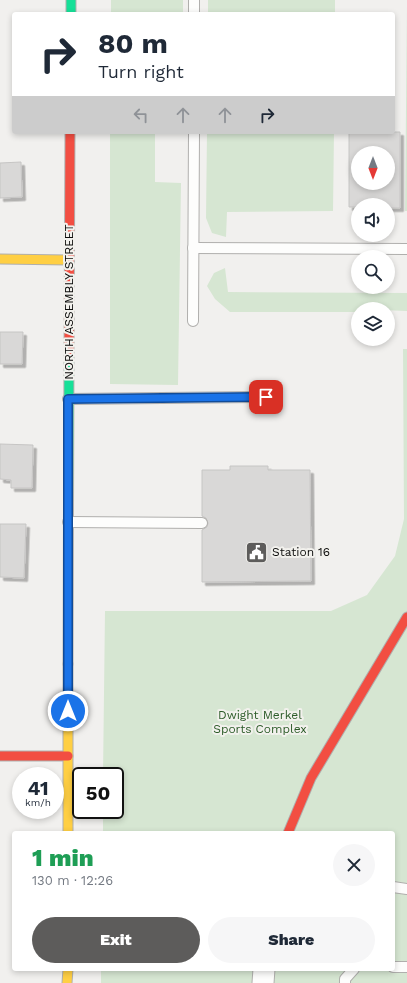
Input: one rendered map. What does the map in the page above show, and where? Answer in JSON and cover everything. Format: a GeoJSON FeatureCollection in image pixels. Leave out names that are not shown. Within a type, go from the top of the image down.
{"type":"FeatureCollection","features":[{"type":"Feature","properties":{"kind":"main road"},"geometry":{"type":"LineString","coordinates":[[71,0],[71,12]]}},
{"type":"Feature","properties":{"kind":"main road","name":"NORTH ASSEMBLY STREET"},"geometry":{"type":"LineString","coordinates":[[68,831],[68,260],[70,134]]}},
{"type":"Feature","properties":{"kind":"main road"},"geometry":{"type":"LineString","coordinates":[[0,260],[68,260]]}},
{"type":"Feature","properties":{"kind":"main road"},"geometry":{"type":"LineString","coordinates":[[289,831],[311,778],[407,617]]}},
{"type":"Feature","properties":{"kind":"main road"},"geometry":{"type":"LineString","coordinates":[[0,756],[68,756]]}},
{"type":"Feature","properties":{"kind":"main road"},"geometry":{"type":"LineString","coordinates":[[68,971],[68,983]]}},
{"type":"Feature","properties":{"kind":"street"},"geometry":{"type":"LineString","coordinates":[[263,983],[264,971]]}},
{"type":"Feature","properties":{"kind":"lane"},"geometry":{"type":"LineString","coordinates":[[194,0],[194,12]]}},
{"type":"Feature","properties":{"kind":"lane"},"geometry":{"type":"LineString","coordinates":[[193,321],[194,134]]}},
{"type":"Feature","properties":{"kind":"lane"},"geometry":{"type":"LineString","coordinates":[[193,248],[407,249]]}},
{"type":"Feature","properties":{"kind":"lane"},"geometry":{"type":"LineString","coordinates":[[68,399],[266,397]]}},
{"type":"Feature","properties":{"kind":"lane"},"geometry":{"type":"LineString","coordinates":[[68,522],[202,523]]}},
{"type":"Feature","properties":{"kind":"lane"},"geometry":{"type":"LineString","coordinates":[[395,887],[407,889]]}},
{"type":"Feature","properties":{"kind":"lane"},"geometry":{"type":"LineString","coordinates":[[395,967],[407,967]]}},
{"type":"Feature","properties":{"kind":"lane"},"geometry":{"type":"LineString","coordinates":[[344,983],[344,979],[352,971]]}},
{"type":"Feature","properties":{"kind":"green space"},"geometry":{"type":"Polygon","coordinates":[[[111,0],[183,0],[183,12],[111,12],[111,0]]]}},
{"type":"Feature","properties":{"kind":"green space"},"geometry":{"type":"Polygon","coordinates":[[[208,0],[335,0],[335,12],[208,12],[208,0]]]}},
{"type":"Feature","properties":{"kind":"green space"},"geometry":{"type":"Polygon","coordinates":[[[407,4],[407,211],[405,211],[407,4]]]}},
{"type":"Feature","properties":{"kind":"green space"},"geometry":{"type":"Polygon","coordinates":[[[110,134],[155,134],[155,182],[181,183],[178,385],[110,384],[110,134]]]}},
{"type":"Feature","properties":{"kind":"green space"},"geometry":{"type":"Polygon","coordinates":[[[207,134],[334,134],[333,211],[227,212],[226,237],[212,233],[206,218],[207,134]]]}},
{"type":"Feature","properties":{"kind":"green space"},"geometry":{"type":"Polygon","coordinates":[[[225,268],[228,292],[351,293],[351,294],[407,293],[407,311],[395,311],[395,302],[351,302],[351,312],[230,312],[215,299],[207,286],[214,273],[225,268]]]}},
{"type":"Feature","properties":{"kind":"green space","name":"Dwight Merkel Sports Complex"},"geometry":{"type":"Polygon","coordinates":[[[403,349],[407,349],[407,983],[101,983],[101,971],[395,971],[395,831],[103,831],[103,819],[124,819],[124,767],[103,767],[105,611],[331,611],[367,595],[395,556],[404,519],[403,349]]]}},
{"type":"Feature","properties":{"kind":"building"},"geometry":{"type":"Polygon","coordinates":[[[395,132],[400,132],[400,208],[395,208],[395,198],[351,198],[351,207],[349,207],[349,134],[395,134],[395,132]]]}},
{"type":"Feature","properties":{"kind":"building"},"geometry":{"type":"Polygon","coordinates":[[[21,162],[22,197],[0,198],[0,163],[21,162]]]}},
{"type":"Feature","properties":{"kind":"building"},"geometry":{"type":"Polygon","coordinates":[[[0,332],[23,332],[22,364],[0,364],[0,332]]]}},
{"type":"Feature","properties":{"kind":"building"},"geometry":{"type":"Polygon","coordinates":[[[0,444],[33,445],[32,488],[11,488],[11,480],[0,479],[0,444]]]}},
{"type":"Feature","properties":{"kind":"building","name":"Station 16"},"geometry":{"type":"Polygon","coordinates":[[[230,466],[268,466],[268,470],[310,470],[311,581],[202,582],[202,530],[207,527],[208,523],[206,518],[202,516],[202,470],[230,470],[230,466]]]}},
{"type":"Feature","properties":{"kind":"building"},"geometry":{"type":"Polygon","coordinates":[[[0,524],[26,524],[24,578],[0,577],[0,524]]]}},
{"type":"Feature","properties":{"kind":"traffic: fast"},"geometry":{"type":"LineString","coordinates":[[71,0],[71,12]]}},
{"type":"Feature","properties":{"kind":"traffic: fast"},"geometry":{"type":"LineString","coordinates":[[68,664],[69,351]]}},
{"type":"Feature","properties":{"kind":"traffic: slow"},"geometry":{"type":"LineString","coordinates":[[0,259],[68,260]]}},
{"type":"Feature","properties":{"kind":"traffic: slow"},"geometry":{"type":"LineString","coordinates":[[68,664],[68,831]]}},
{"type":"Feature","properties":{"kind":"traffic: slow"},"geometry":{"type":"LineString","coordinates":[[67,983],[68,971]]}},
{"type":"Feature","properties":{"kind":"traffic: jam"},"geometry":{"type":"LineString","coordinates":[[69,351],[70,134]]}},
{"type":"Feature","properties":{"kind":"traffic: jam"},"geometry":{"type":"LineString","coordinates":[[289,831],[311,778],[407,617]]}},
{"type":"Feature","properties":{"kind":"traffic: jam"},"geometry":{"type":"LineString","coordinates":[[0,756],[68,756]]}},
{"type":"Feature","properties":{"kind":"place","name":"Station 16"},"geometry":{"type":"Point","coordinates":[256,552]}},
{"type":"Feature","properties":{"kind":"route"},"geometry":{"type":"LineString","coordinates":[[68,711],[68,399],[266,397]]}}]}
